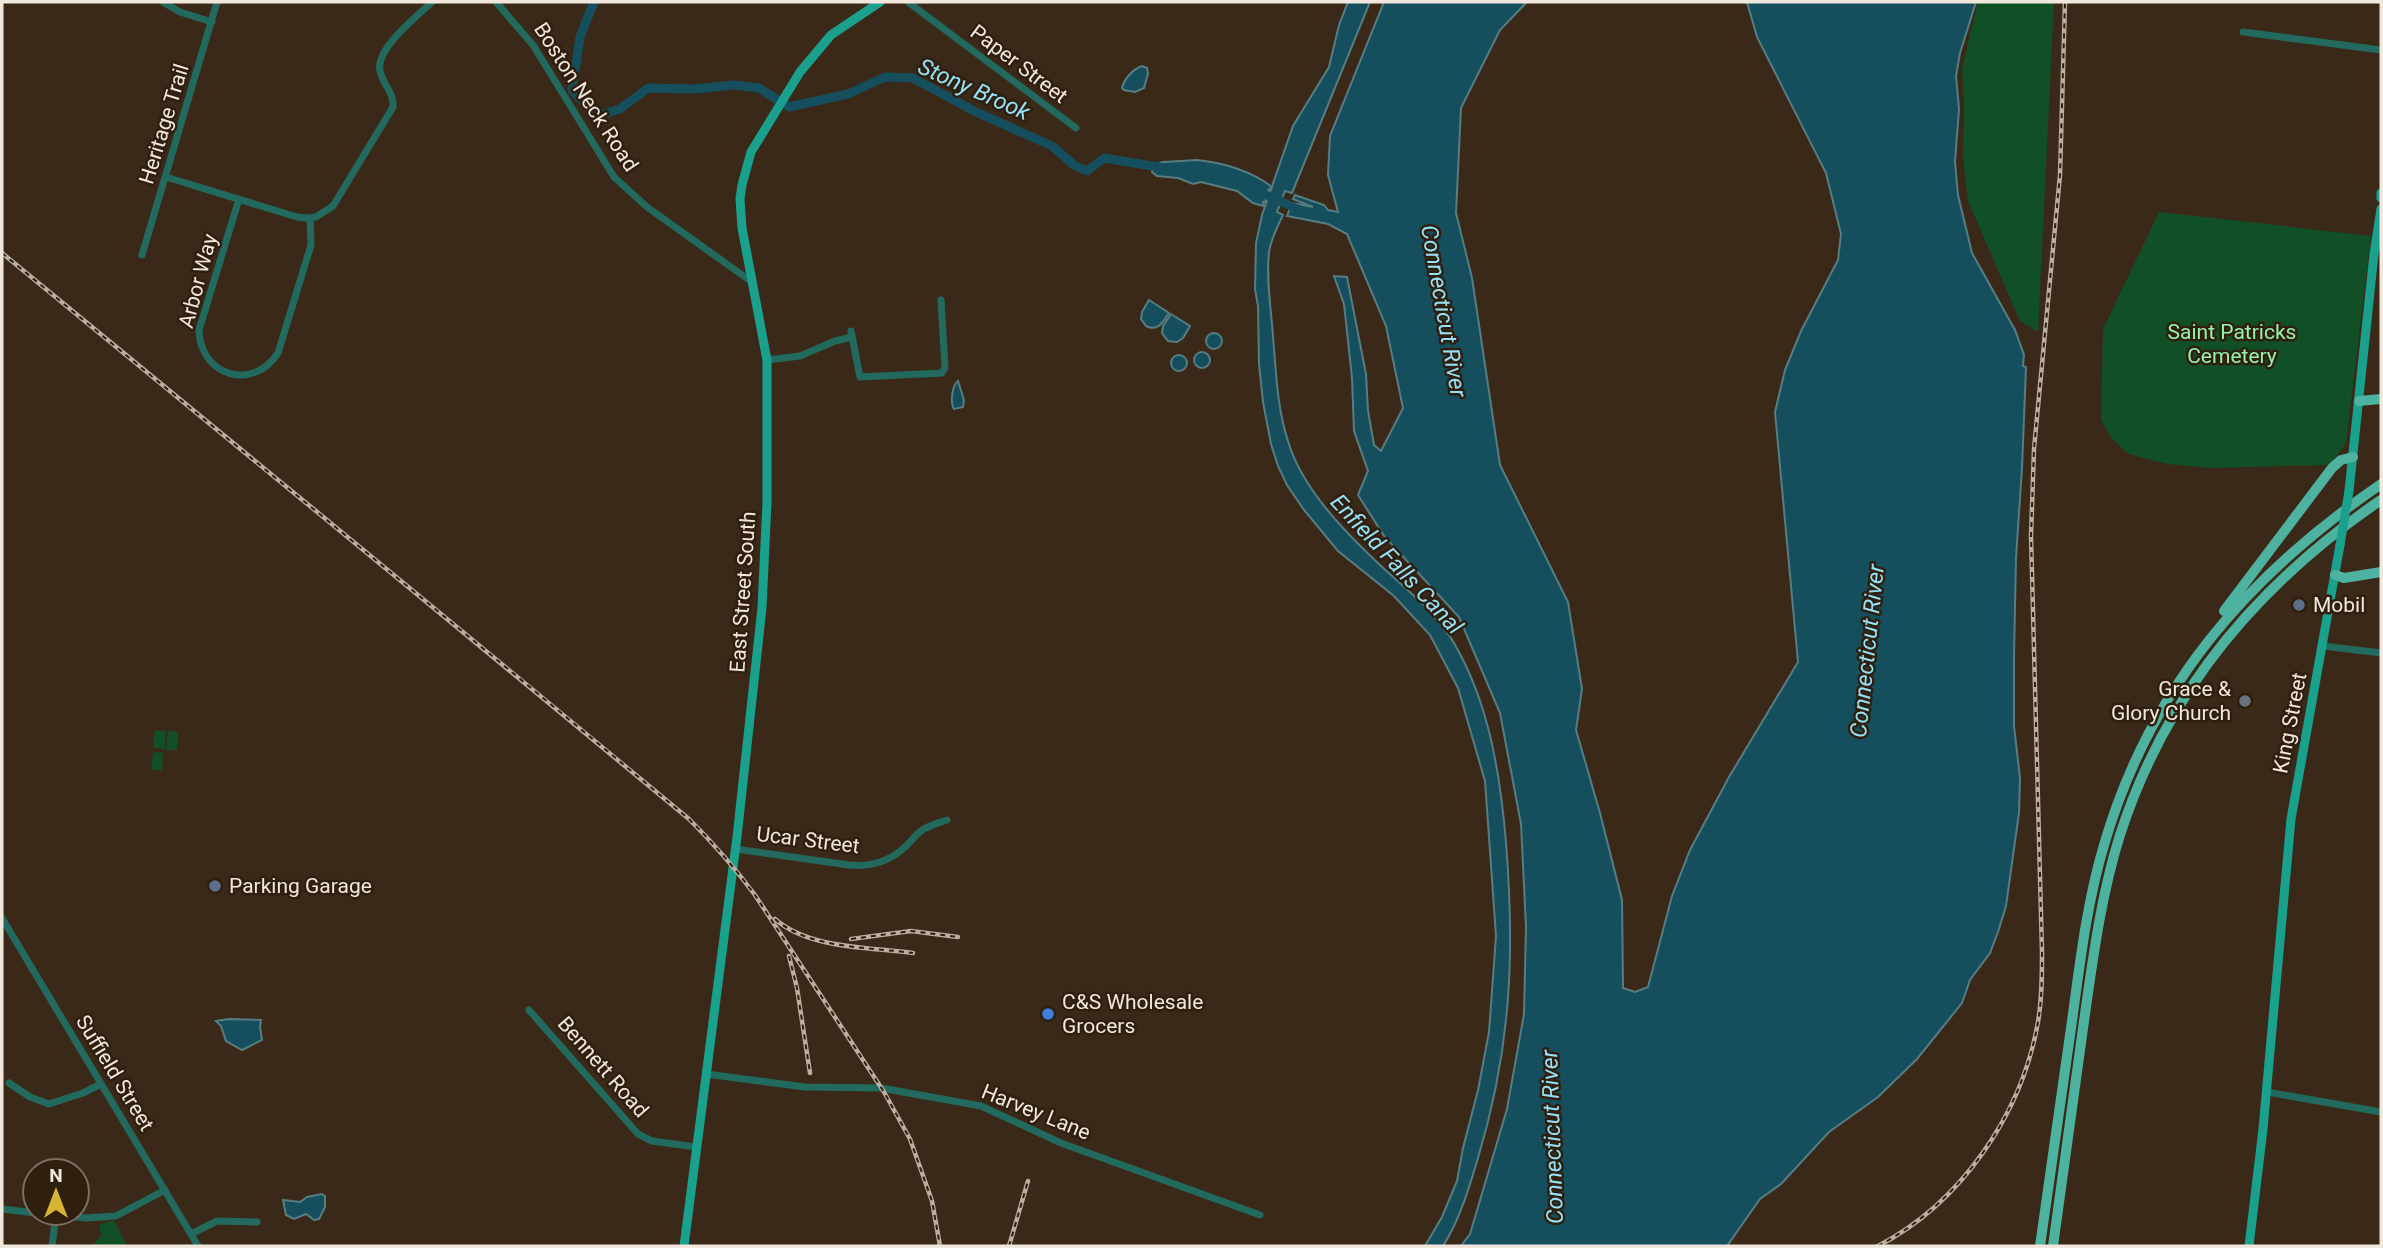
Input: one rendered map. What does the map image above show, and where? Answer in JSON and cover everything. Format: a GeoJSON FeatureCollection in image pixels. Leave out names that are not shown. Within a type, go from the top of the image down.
{"type":"FeatureCollection","features":[{"type":"Feature","properties":{"kind":"highway"},"geometry":{"type":"LineString","coordinates":[[2359,401],[2381,399]]}},
{"type":"Feature","properties":{"kind":"highway"},"geometry":{"type":"LineString","coordinates":[[2210,639],[2218,619],[2326,476],[2338,462],[2353,457]]}},
{"type":"Feature","properties":{"kind":"highway"},"geometry":{"type":"LineString","coordinates":[[2040,1246],[2086,925],[2100,858],[2114,813],[2142,749],[2174,690],[2210,639],[2248,594],[2293,550],[2381,484]]}},
{"type":"Feature","properties":{"kind":"highway"},"geometry":{"type":"LineString","coordinates":[[2053,1246],[2099,919],[2116,849],[2139,785],[2180,705],[2207,663],[2240,621],[2328,537],[2381,501]]}},
{"type":"Feature","properties":{"kind":"highway"},"geometry":{"type":"LineString","coordinates":[[2335,575],[2381,567]]}},
{"type":"Feature","properties":{"kind":"highway"},"geometry":{"type":"LineString","coordinates":[[2335,575],[2348,578],[2381,572]]}},
{"type":"Feature","properties":{"kind":"main road","name":"East Street South"},"geometry":{"type":"LineString","coordinates":[[684,1246],[735,849],[762,608],[767,489],[767,360],[742,228],[740,199],[746,168],[762,132],[800,72],[831,35],[880,2]]}},
{"type":"Feature","properties":{"kind":"main road"},"geometry":{"type":"LineString","coordinates":[[2381,192],[2381,198]]}},
{"type":"Feature","properties":{"kind":"main road","name":"King Street"},"geometry":{"type":"LineString","coordinates":[[2249,1246],[2267,1092],[2291,819],[2348,491],[2381,209]]}},
{"type":"Feature","properties":{"kind":"street"},"geometry":{"type":"LineString","coordinates":[[163,2],[180,12],[212,22]]}},
{"type":"Feature","properties":{"kind":"street","name":"Heritage Trail"},"geometry":{"type":"LineString","coordinates":[[142,256],[218,2]]}},
{"type":"Feature","properties":{"kind":"street"},"geometry":{"type":"LineString","coordinates":[[166,177],[297,217],[310,218],[325,212],[338,199],[390,116],[394,100],[381,76],[380,58],[387,47],[432,2]]}},
{"type":"Feature","properties":{"kind":"street","name":"Boston Neck Road"},"geometry":{"type":"LineString","coordinates":[[496,2],[533,45],[614,177],[647,207],[752,282]]}},
{"type":"Feature","properties":{"kind":"street","name":"Paper Street"},"geometry":{"type":"LineString","coordinates":[[908,2],[1076,128]]}},
{"type":"Feature","properties":{"kind":"street"},"geometry":{"type":"LineString","coordinates":[[2243,32],[2381,50]]}},
{"type":"Feature","properties":{"kind":"street","name":"Arbor Way"},"geometry":{"type":"LineString","coordinates":[[239,199],[199,334],[202,348],[209,360],[232,374],[255,372],[270,363],[278,353],[311,245],[310,218]]}},
{"type":"Feature","properties":{"kind":"street"},"geometry":{"type":"LineString","coordinates":[[767,360],[800,356],[851,334],[860,377],[942,373],[945,368],[941,300]]}},
{"type":"Feature","properties":{"kind":"street"},"geometry":{"type":"LineString","coordinates":[[2323,646],[2381,653]]}},
{"type":"Feature","properties":{"kind":"street","name":"Ucar Street"},"geometry":{"type":"LineString","coordinates":[[735,849],[849,865],[869,865],[890,858],[919,832],[930,825],[947,820]]}},
{"type":"Feature","properties":{"kind":"street","name":"Suffield Street"},"geometry":{"type":"LineString","coordinates":[[2,918],[198,1246]]}},
{"type":"Feature","properties":{"kind":"street","name":"Bennett Road"},"geometry":{"type":"LineString","coordinates":[[529,1010],[638,1134],[652,1141],[696,1147]]}},
{"type":"Feature","properties":{"kind":"street","name":"Harvey Lane"},"geometry":{"type":"LineString","coordinates":[[706,1074],[805,1087],[881,1088],[981,1105],[1061,1143],[1260,1216]]}},
{"type":"Feature","properties":{"kind":"street"},"geometry":{"type":"LineString","coordinates":[[9,1083],[30,1097],[49,1104],[101,1084]]}},
{"type":"Feature","properties":{"kind":"street"},"geometry":{"type":"LineString","coordinates":[[2267,1092],[2381,1112]]}},
{"type":"Feature","properties":{"kind":"street"},"geometry":{"type":"LineString","coordinates":[[91,1218],[116,1216],[165,1190]]}},
{"type":"Feature","properties":{"kind":"street"},"geometry":{"type":"LineString","coordinates":[[2,1209],[21,1211]]}},
{"type":"Feature","properties":{"kind":"street"},"geometry":{"type":"LineString","coordinates":[[191,1234],[217,1221],[257,1222]]}},
{"type":"Feature","properties":{"kind":"street"},"geometry":{"type":"LineString","coordinates":[[52,1246],[54,1227]]}},
{"type":"Feature","properties":{"kind":"green space"},"geometry":{"type":"Polygon","coordinates":[[[1978,2],[2054,2],[2038,332],[2020,321],[1968,201],[1963,159],[1962,68],[1978,2]]]}},
{"type":"Feature","properties":{"kind":"green space","name":"Saint Patricks Cemetery"},"geometry":{"type":"Polygon","coordinates":[[[2159,212],[2371,236],[2346,443],[2330,465],[2209,468],[2167,464],[2129,454],[2112,439],[2101,420],[2103,329],[2159,212]]]}},
{"type":"Feature","properties":{"kind":"green space"},"geometry":{"type":"Polygon","coordinates":[[[155,730],[166,731],[165,749],[153,748],[155,730]]]}},
{"type":"Feature","properties":{"kind":"green space"},"geometry":{"type":"Polygon","coordinates":[[[168,731],[178,732],[177,750],[166,750],[168,731]]]}},
{"type":"Feature","properties":{"kind":"green space"},"geometry":{"type":"Polygon","coordinates":[[[153,752],[163,753],[162,770],[151,770],[153,752]]]}},
{"type":"Feature","properties":{"kind":"green space"},"geometry":{"type":"Polygon","coordinates":[[[114,1220],[127,1246],[92,1246],[101,1236],[99,1225],[114,1220]]]}},
{"type":"Feature","properties":{"kind":"water"},"geometry":{"type":"Polygon","coordinates":[[[1348,2],[1370,2],[1292,193],[1285,191],[1277,212],[1283,215],[1269,252],[1269,294],[1279,403],[1295,459],[1314,493],[1340,525],[1420,602],[1454,643],[1476,690],[1496,765],[1509,884],[1510,963],[1504,1040],[1498,1078],[1478,1158],[1459,1214],[1443,1246],[1425,1246],[1442,1217],[1457,1181],[1489,1032],[1496,936],[1485,781],[1458,688],[1430,635],[1394,596],[1338,551],[1287,485],[1271,444],[1259,364],[1255,289],[1256,243],[1262,215],[1293,126],[1329,67],[1339,25],[1348,2]]]}},
{"type":"Feature","properties":{"kind":"water","name":"Connecticut River"},"geometry":{"type":"Polygon","coordinates":[[[1384,2],[1527,2],[1500,30],[1461,108],[1456,213],[1472,278],[1500,465],[1568,602],[1582,689],[1576,730],[1622,900],[1623,988],[1635,992],[1648,987],[1672,896],[1690,850],[1729,777],[1798,662],[1775,412],[1785,370],[1801,331],[1838,260],[1841,234],[1826,173],[1757,37],[1747,2],[1976,2],[1960,53],[1956,76],[1959,109],[1955,162],[1958,195],[1972,253],[2015,330],[2024,355],[2023,366],[2026,367],[2014,656],[2014,726],[2020,778],[2019,813],[2006,906],[1990,953],[1970,980],[1962,1003],[1917,1059],[1878,1097],[1829,1132],[1781,1184],[1760,1199],[1727,1246],[1461,1246],[1470,1234],[1507,1109],[1524,1014],[1526,927],[1521,824],[1500,713],[1459,617],[1384,536],[1358,495],[1368,471],[1354,431],[1352,378],[1344,304],[1334,276],[1347,277],[1366,374],[1368,411],[1374,445],[1381,451],[1403,408],[1386,326],[1347,234],[1328,224],[1287,216],[1292,203],[1313,207],[1293,199],[1295,195],[1338,212],[1328,175],[1330,136],[1384,2]]]}},
{"type":"Feature","properties":{"kind":"water"},"geometry":{"type":"Polygon","coordinates":[[[1142,66],[1147,68],[1148,74],[1144,88],[1135,92],[1124,90],[1122,88],[1127,78],[1142,66]]]}},
{"type":"Feature","properties":{"kind":"water"},"geometry":{"type":"Polygon","coordinates":[[[1197,160],[1236,168],[1264,181],[1272,187],[1268,190],[1269,195],[1265,198],[1266,202],[1263,202],[1264,206],[1253,203],[1237,191],[1201,182],[1193,184],[1178,178],[1157,176],[1152,172],[1153,165],[1163,162],[1197,160]]]}},
{"type":"Feature","properties":{"kind":"water"},"geometry":{"type":"Polygon","coordinates":[[[1149,300],[1169,313],[1160,325],[1154,328],[1146,326],[1141,319],[1149,300]]]}},
{"type":"Feature","properties":{"kind":"water"},"geometry":{"type":"Polygon","coordinates":[[[1171,314],[1190,326],[1183,338],[1177,342],[1168,341],[1162,333],[1171,314]]]}},
{"type":"Feature","properties":{"kind":"water"},"geometry":{"type":"Polygon","coordinates":[[[1214,333],[1220,335],[1220,347],[1214,349],[1208,347],[1206,341],[1208,335],[1214,333]]]}},
{"type":"Feature","properties":{"kind":"water"},"geometry":{"type":"Polygon","coordinates":[[[1202,352],[1208,354],[1208,366],[1202,368],[1196,366],[1194,360],[1196,354],[1202,352]]]}},
{"type":"Feature","properties":{"kind":"water"},"geometry":{"type":"Polygon","coordinates":[[[1179,355],[1185,357],[1185,369],[1179,371],[1173,369],[1171,363],[1173,357],[1179,355]]]}},
{"type":"Feature","properties":{"kind":"water"},"geometry":{"type":"Polygon","coordinates":[[[958,381],[964,400],[963,407],[954,409],[952,394],[958,381]]]}},
{"type":"Feature","properties":{"kind":"water"},"geometry":{"type":"Polygon","coordinates":[[[261,1020],[262,1040],[242,1050],[226,1041],[221,1026],[216,1021],[261,1020]]]}},
{"type":"Feature","properties":{"kind":"water"},"geometry":{"type":"Polygon","coordinates":[[[322,1194],[325,1196],[325,1207],[319,1219],[314,1220],[306,1214],[294,1219],[286,1215],[283,1200],[300,1202],[307,1197],[322,1194]]]}},
{"type":"Feature","properties":{"kind":"waterway","name":"Stony Brook"},"geometry":{"type":"LineString","coordinates":[[594,2],[580,37],[572,90],[590,110],[604,114],[620,109],[648,88],[694,89],[733,85],[759,88],[789,107],[848,94],[885,77],[913,78],[974,111],[1052,146],[1074,165],[1087,171],[1104,158],[1164,168]]}},
{"type":"Feature","properties":{"kind":"waterway","name":"Stony Brook"},"geometry":{"type":"LineString","coordinates":[[1257,191],[1302,211]]}},
{"type":"Feature","properties":{"kind":"railway"},"geometry":{"type":"LineString","coordinates":[[1878,1246],[1908,1228],[1936,1206],[1983,1152],[2018,1090],[2038,1022],[2042,952],[2031,536],[2034,449],[2060,175],[2065,2]]}},
{"type":"Feature","properties":{"kind":"railway"},"geometry":{"type":"LineString","coordinates":[[2,253],[689,819],[707,837],[755,895],[884,1092],[910,1139],[932,1201],[940,1246]]}},
{"type":"Feature","properties":{"kind":"railway"},"geometry":{"type":"LineString","coordinates":[[775,919],[789,929],[822,941],[859,948],[913,953]]}},
{"type":"Feature","properties":{"kind":"railway"},"geometry":{"type":"LineString","coordinates":[[851,939],[911,931],[958,937]]}},
{"type":"Feature","properties":{"kind":"railway"},"geometry":{"type":"LineString","coordinates":[[789,956],[797,988],[810,1073]]}},
{"type":"Feature","properties":{"kind":"railway"},"geometry":{"type":"LineString","coordinates":[[1009,1246],[1028,1181]]}},
{"type":"Feature","properties":{"kind":"place","name":"Mobil"},"geometry":{"type":"Point","coordinates":[2299,605]}},
{"type":"Feature","properties":{"kind":"place","name":"Grace & Glory Church"},"geometry":{"type":"Point","coordinates":[2245,701]}},
{"type":"Feature","properties":{"kind":"place","name":"Parking Garage"},"geometry":{"type":"Point","coordinates":[215,886]}},
{"type":"Feature","properties":{"kind":"place","name":"C&S Wholesale Grocers"},"geometry":{"type":"Point","coordinates":[1048,1014]}},
{"type":"Feature","properties":{"kind":"water label","name":"Enfield Falls Canal"},"geometry":{"type":"Point","coordinates":[1397,564]}}]}
